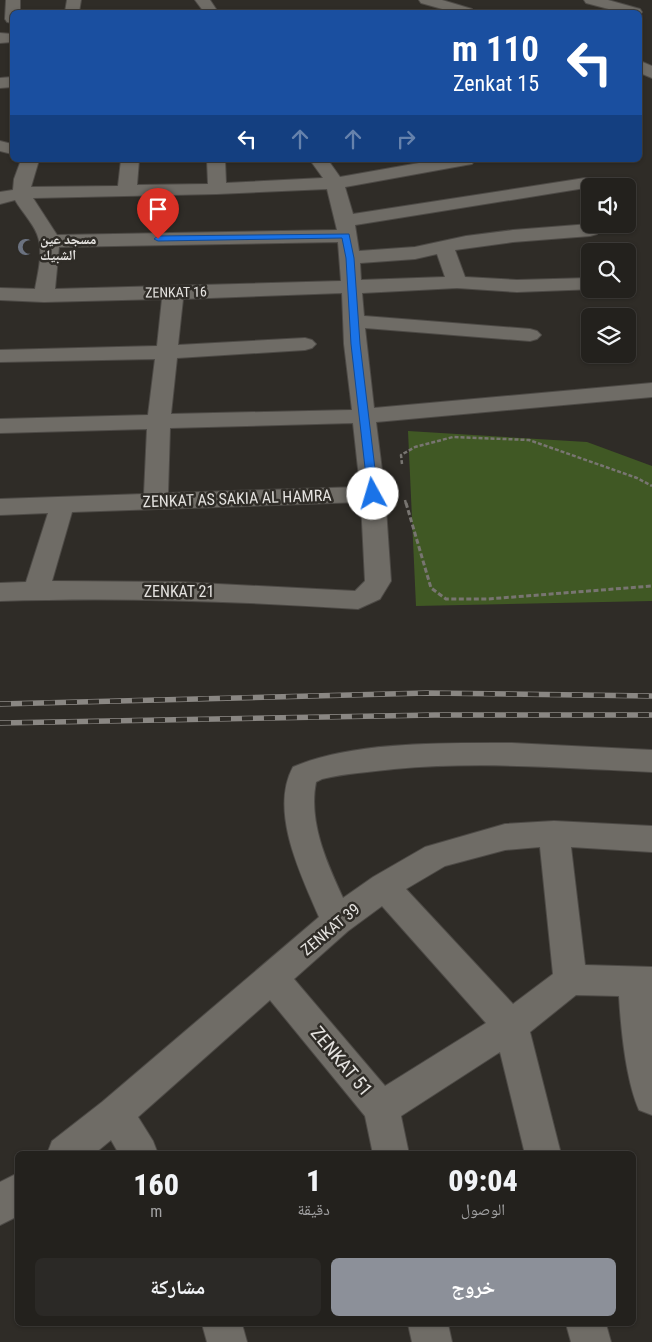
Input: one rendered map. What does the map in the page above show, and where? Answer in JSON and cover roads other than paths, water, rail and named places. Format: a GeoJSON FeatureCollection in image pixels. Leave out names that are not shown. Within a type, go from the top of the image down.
{"type":"FeatureCollection","features":[{"type":"Feature","properties":{"kind":"street"},"geometry":{"type":"LineString","coordinates":[[426,0],[460,10]]}},
{"type":"Feature","properties":{"kind":"street"},"geometry":{"type":"LineString","coordinates":[[591,0],[626,10]]}},
{"type":"Feature","properties":{"kind":"street"},"geometry":{"type":"LineString","coordinates":[[29,162],[22,186],[22,193],[42,225],[49,241],[44,296]]}},
{"type":"Feature","properties":{"kind":"street"},"geometry":{"type":"LineString","coordinates":[[127,191],[130,162]]}},
{"type":"Feature","properties":{"kind":"street"},"geometry":{"type":"LineString","coordinates":[[216,162],[217,189]]}},
{"type":"Feature","properties":{"kind":"street"},"geometry":{"type":"LineString","coordinates":[[320,162],[335,183],[350,258],[353,321],[373,494]]}},
{"type":"Feature","properties":{"kind":"street"},"geometry":{"type":"LineString","coordinates":[[0,198],[22,193],[217,189],[335,183],[455,162]]}},
{"type":"Feature","properties":{"kind":"street"},"geometry":{"type":"LineString","coordinates":[[49,241],[345,229],[511,194],[581,184]]}},
{"type":"Feature","properties":{"kind":"street"},"geometry":{"type":"LineString","coordinates":[[350,258],[415,254],[444,247],[513,236],[581,231]]}},
{"type":"Feature","properties":{"kind":"street"},"geometry":{"type":"LineString","coordinates":[[444,247],[457,282]]}},
{"type":"Feature","properties":{"kind":"street","name":"ZENKAT 16"},"geometry":{"type":"LineString","coordinates":[[0,294],[44,296],[173,293],[352,288],[457,282],[517,286],[581,284]]}},
{"type":"Feature","properties":{"kind":"street"},"geometry":{"type":"LineString","coordinates":[[156,501],[158,422],[173,293]]}},
{"type":"Feature","properties":{"kind":"street"},"geometry":{"type":"LineString","coordinates":[[353,321],[530,335]]}},
{"type":"Feature","properties":{"kind":"street"},"geometry":{"type":"LineString","coordinates":[[0,356],[165,352],[305,344]]}},
{"type":"Feature","properties":{"kind":"street"},"geometry":{"type":"LineString","coordinates":[[0,426],[365,416],[652,390]]}},
{"type":"Feature","properties":{"kind":"street","name":"ZENKAT AS SAKIA AL HAMRA"},"geometry":{"type":"LineString","coordinates":[[0,507],[373,494]]}},
{"type":"Feature","properties":{"kind":"street","name":"ZENKAT 21"},"geometry":{"type":"LineString","coordinates":[[0,592],[37,590],[249,591],[358,600],[368,596],[374,590],[378,581],[373,494]]}},
{"type":"Feature","properties":{"kind":"street"},"geometry":{"type":"LineString","coordinates":[[37,590],[62,506]]}},
{"type":"Feature","properties":{"kind":"street"},"geometry":{"type":"LineString","coordinates":[[337,921],[310,858],[299,808],[298,788],[303,776],[314,770],[356,762],[452,753],[652,761]]}},
{"type":"Feature","properties":{"kind":"street"},"geometry":{"type":"LineString","coordinates":[[554,833],[570,980]]}},
{"type":"Feature","properties":{"kind":"street","name":"ZENKAT 39"},"geometry":{"type":"LineString","coordinates":[[69,1151],[115,1114],[337,921],[384,886],[436,856],[505,837],[554,833],[652,839]]}},
{"type":"Feature","properties":{"kind":"street"},"geometry":{"type":"LineString","coordinates":[[384,886],[511,1026],[542,1151]]}},
{"type":"Feature","properties":{"kind":"street","name":"ZENKAT 51"},"geometry":{"type":"LineString","coordinates":[[272,978],[381,1108],[390,1151]]}},
{"type":"Feature","properties":{"kind":"street"},"geometry":{"type":"LineString","coordinates":[[381,1108],[511,1026],[570,980],[643,981],[638,1022],[652,1098]]}},
{"type":"Feature","properties":{"kind":"street"},"geometry":{"type":"LineString","coordinates":[[115,1114],[138,1151]]}},
{"type":"Feature","properties":{"kind":"street"},"geometry":{"type":"LineString","coordinates":[[0,1206],[15,1194]]}},
{"type":"Feature","properties":{"kind":"street"},"geometry":{"type":"LineString","coordinates":[[223,1326],[227,1342]]}},
{"type":"Feature","properties":{"kind":"street"},"geometry":{"type":"LineString","coordinates":[[428,1326],[432,1342]]}},
{"type":"Feature","properties":{"kind":"street"},"geometry":{"type":"LineString","coordinates":[[587,1326],[591,1342]]}},
{"type":"Feature","properties":{"kind":"railway"},"geometry":{"type":"LineString","coordinates":[[0,704],[427,693],[652,696]]}},
{"type":"Feature","properties":{"kind":"railway"},"geometry":{"type":"LineString","coordinates":[[0,723],[435,715],[652,715]]}},
{"type":"Feature","properties":{"kind":"place","name":"مسجد عين الشبيك"},"geometry":{"type":"Point","coordinates":[26,247]}}]}
